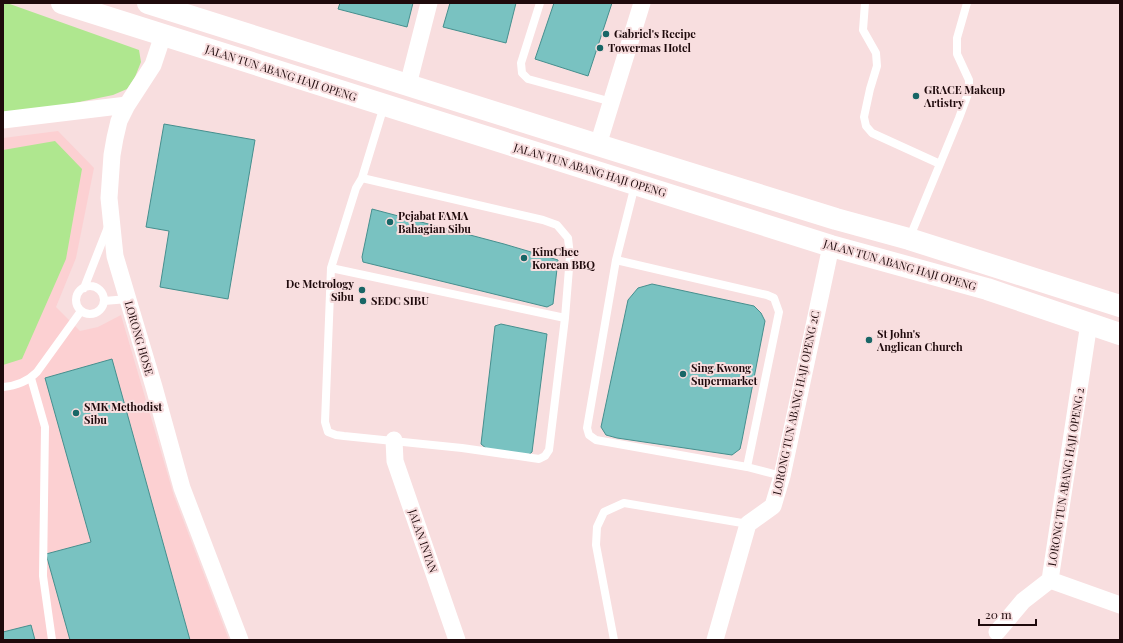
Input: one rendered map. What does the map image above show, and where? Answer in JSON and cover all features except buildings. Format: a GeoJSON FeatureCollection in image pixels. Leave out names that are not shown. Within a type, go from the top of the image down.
{"type":"FeatureCollection","features":[{"type":"Feature","properties":{"kind":"main road","name":"JALAN TUN ABANG HAJI OPENG"},"geometry":{"type":"LineString","coordinates":[[62,3],[831,246],[987,289],[1120,334]]}},
{"type":"Feature","properties":{"kind":"main road"},"geometry":{"type":"LineString","coordinates":[[148,3],[598,145],[836,219],[909,239],[1120,306]]}},
{"type":"Feature","properties":{"kind":"street"},"geometry":{"type":"LineString","coordinates":[[408,85],[429,3]]}},
{"type":"Feature","properties":{"kind":"street"},"geometry":{"type":"LineString","coordinates":[[598,145],[642,3]]}},
{"type":"Feature","properties":{"kind":"street","name":"LORONG HOSE"},"geometry":{"type":"LineString","coordinates":[[163,34],[153,65],[127,105],[119,121],[112,155],[109,198],[115,256],[182,488],[240,640]]}},
{"type":"Feature","properties":{"kind":"street"},"geometry":{"type":"LineString","coordinates":[[3,120],[127,105]]}},
{"type":"Feature","properties":{"kind":"street","name":"LORONG TUN ABANG HAJI OPENG 2C"},"geometry":{"type":"LineString","coordinates":[[748,524],[773,506],[782,476],[831,246]]}},
{"type":"Feature","properties":{"kind":"street","name":"LORONG TUN ABANG HAJI OPENG 2"},"geometry":{"type":"LineString","coordinates":[[997,632],[1023,601],[1050,580],[1089,323]]}},
{"type":"Feature","properties":{"kind":"street","name":"JALAN INTAN"},"geometry":{"type":"LineString","coordinates":[[394,440],[395,461],[457,640]]}},
{"type":"Feature","properties":{"kind":"street"},"geometry":{"type":"LineString","coordinates":[[715,640],[748,524]]}},
{"type":"Feature","properties":{"kind":"street"},"geometry":{"type":"LineString","coordinates":[[1050,580],[1120,605]]}},
{"type":"Feature","properties":{"kind":"lane"},"geometry":{"type":"LineString","coordinates":[[540,3],[521,63],[522,73],[528,79],[612,102]]}},
{"type":"Feature","properties":{"kind":"lane"},"geometry":{"type":"LineString","coordinates":[[865,3],[863,30],[876,53],[877,66],[864,117],[866,126],[872,133],[940,164]]}},
{"type":"Feature","properties":{"kind":"lane"},"geometry":{"type":"LineString","coordinates":[[909,239],[969,90],[969,80],[957,54],[957,38],[967,3]]}},
{"type":"Feature","properties":{"kind":"lane"},"geometry":{"type":"LineString","coordinates":[[362,178],[544,220],[557,225],[568,238],[570,256],[565,318],[549,450],[545,456],[539,459],[462,448],[336,435],[328,432],[325,422],[331,268],[356,188],[362,178],[384,106]]}},
{"type":"Feature","properties":{"kind":"lane"},"geometry":{"type":"LineString","coordinates":[[636,184],[616,260],[587,428],[589,435],[596,440],[747,468],[782,476]]}},
{"type":"Feature","properties":{"kind":"lane"},"geometry":{"type":"LineString","coordinates":[[84,288],[111,220]]}},
{"type":"Feature","properties":{"kind":"lane"},"geometry":{"type":"LineString","coordinates":[[616,260],[767,295],[774,298],[779,312],[747,468]]}},
{"type":"Feature","properties":{"kind":"lane"},"geometry":{"type":"LineString","coordinates":[[331,268],[565,318]]}},
{"type":"Feature","properties":{"kind":"lane"},"geometry":{"type":"LineString","coordinates":[[88,286],[98,289],[103,296],[104,301],[97,312],[89,314],[81,311],[77,304],[76,299],[80,290],[84,288],[88,286]]}},
{"type":"Feature","properties":{"kind":"lane"},"geometry":{"type":"LineString","coordinates":[[104,301],[128,299]]}},
{"type":"Feature","properties":{"kind":"lane"},"geometry":{"type":"LineString","coordinates":[[3,387],[22,383],[31,378],[37,372],[81,311]]}},
{"type":"Feature","properties":{"kind":"lane"},"geometry":{"type":"LineString","coordinates":[[31,378],[45,427],[43,576],[52,640]]}},
{"type":"Feature","properties":{"kind":"lane"},"geometry":{"type":"LineString","coordinates":[[614,640],[596,545],[597,527],[604,512],[624,503],[748,524]]}},
{"type":"Feature","properties":{"kind":"shaded area","name":"SMK Methodist Sibu"},"geometry":{"type":"Polygon","coordinates":[[[58,131],[94,168],[76,258],[56,307],[80,331],[98,327],[121,315],[174,496],[229,640],[3,640],[3,138],[58,131]]]}},
{"type":"Feature","properties":{"kind":"green space"},"geometry":{"type":"Polygon","coordinates":[[[3,3],[7,3],[139,50],[141,62],[135,77],[127,89],[113,95],[60,106],[3,113],[3,3]]]}},
{"type":"Feature","properties":{"kind":"green space"},"geometry":{"type":"Polygon","coordinates":[[[55,141],[82,169],[66,259],[22,359],[3,365],[3,150],[55,141]]]}},
{"type":"Feature","properties":{"kind":"place","name":"Gabriel's Recipe"},"geometry":{"type":"Point","coordinates":[606,34]}},
{"type":"Feature","properties":{"kind":"place","name":"Towermas Hotel"},"geometry":{"type":"Point","coordinates":[600,48]}},
{"type":"Feature","properties":{"kind":"place","name":"GRACE Makeup Artistry"},"geometry":{"type":"Point","coordinates":[916,96]}},
{"type":"Feature","properties":{"kind":"place","name":"Pejabat FAMA Bahagian Sibu"},"geometry":{"type":"Point","coordinates":[390,222]}},
{"type":"Feature","properties":{"kind":"place","name":"KimChee Korean BBQ"},"geometry":{"type":"Point","coordinates":[524,258]}},
{"type":"Feature","properties":{"kind":"place","name":"De Metrology Sibu"},"geometry":{"type":"Point","coordinates":[362,290]}},
{"type":"Feature","properties":{"kind":"place","name":"SEDC SIBU"},"geometry":{"type":"Point","coordinates":[363,301]}},
{"type":"Feature","properties":{"kind":"place","name":"St John's Anglican Church"},"geometry":{"type":"Point","coordinates":[869,340]}},
{"type":"Feature","properties":{"kind":"place","name":"Sing Kwong Supermarket"},"geometry":{"type":"Point","coordinates":[683,374]}},
{"type":"Feature","properties":{"kind":"place","name":"SMK Methodist Sibu"},"geometry":{"type":"Point","coordinates":[76,413]}}]}
